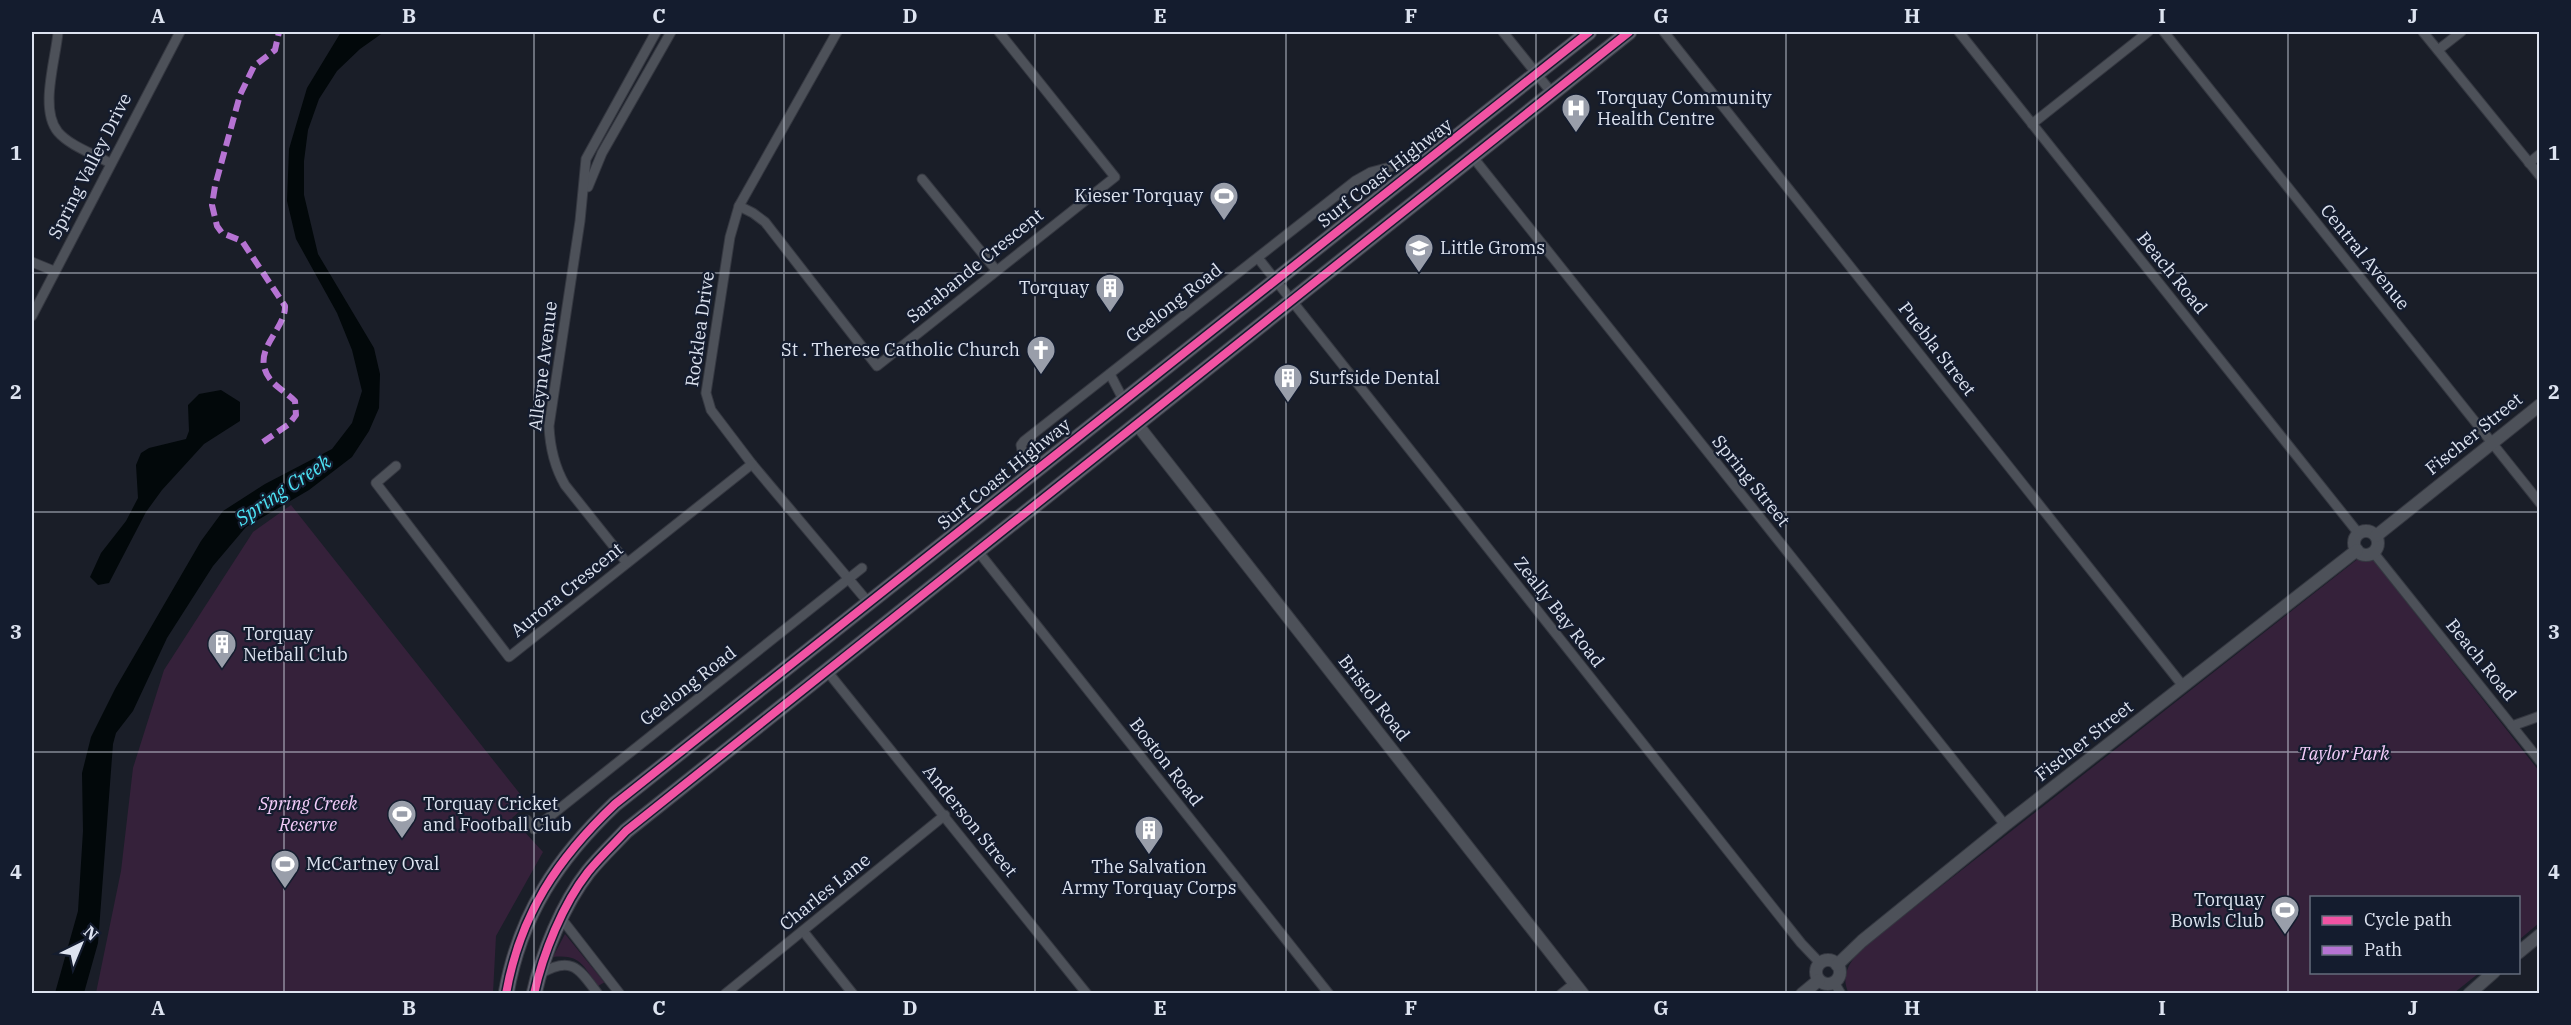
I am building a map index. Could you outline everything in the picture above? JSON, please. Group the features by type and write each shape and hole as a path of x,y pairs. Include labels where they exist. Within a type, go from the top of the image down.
{"main road":[{"name":"Surf Coast Highway","path":"506,993 523,928 535,904 564,858 588,829 615,804 1037,467 1589,32"},
{"path":"534,993 538,975 561,918 588,872 626,831 1629,32"},
{"path":"1123,399 1136,423"},
{"path":"868,602 888,621"},
{"path":"809,650 827,671"}],"street":[{"path":"58,32 49,100 50,118 66,138 110,163"},
{"name":"Spring Valley Drive","path":"32,316 180,32"},
{"name":"Alleyne Avenue","path":"627,563 565,485 558,472 550,444 549,426 580,221 586,159 656,32"},
{"name":"Alleyne Avenue","path":"580,221 590,179 596,166 671,32"},
{"name":"Rocklea Drive","path":"837,32 739,206 730,237 706,393 711,410 752,464 868,602"},
{"name":"Sarabande Crescent","path":"739,206 765,222 877,366 1115,177 999,32"},
{"path":"1503,32 1552,93"},
{"name":"Puebla Street","path":"1664,32 2183,686"},
{"name":"Beach Road","path":"1959,32 2359,534"},
{"path":"2032,124 2148,32"},
{"name":"Central Avenue","path":"2164,32 2540,503"},
{"path":"2423,32 2540,176"},
{"path":"2438,50 2461,32"},
{"path":"2529,163 2540,154"},
{"name":"Geelong Road","path":"1037,467 1022,450 1024,441 1355,181 1371,172 1432,156"},
{"name":"Spring Street","path":"1472,156 2005,825"},
{"path":"922,179 996,270"},
{"path":"1258,258 1275,279"},
{"path":"32,262 54,271"},
{"name":"Zeally Bay Road","path":"1275,279 1801,943 1820,963"},
{"path":"1110,374 1123,399"},
{"name":"Fischer Street","path":"2376,536 2540,405"},
{"name":"Bristol Road","path":"1136,423 1583,993"},
{"name":"Aurora Crescent","path":"396,466 376,483 510,657 752,464"},
{"path":"2367,532 2376,536 2378,545 2373,552 2365,555 2357,550 2354,542 2359,534 2367,532"},
{"name":"Boston Road","path":"977,550 1329,993"},
{"name":"Fischer Street","path":"1837,965 2005,825 2357,550"},
{"name":"Beach Road","path":"2373,552 2540,761"},
{"name":"Geelong Road","path":"534,829 862,568"},
{"name":"Anderson Street","path":"827,671 1087,993"},
{"path":"2512,726 2540,716"},
{"name":"Charles Lane","path":"725,993 945,815"},
{"path":"527,820 541,837"},
{"path":"561,918 620,993"},
{"path":"803,931 853,993"},
{"path":"2520,950 2540,935"},
{"path":"1827,960 1837,965 1839,976 1834,982 1826,984 1819,980 1816,970 1820,963 1827,960"},
{"path":"538,975 560,965 572,966 578,968 598,993"},
{"path":"2469,993 2492,974"},
{"path":"1802,993 1819,980"},
{"path":"1561,993 1575,982"},
{"path":"1834,982 1841,993"},
{"path":"606,993 614,985"}],"green space":[{"name":"Spring Creek Reserve","path":"291,505 528,804 512,818 543,852 496,936 493,993 96,993 121,871 133,768 164,670 253,532"},
{"name":"Taylor Park","path":"2359,558 2374,561 2539,771 2539,923 2520,939 2520,896 2310,896 2310,974 2478,974 2454,993 1849,994 1845,982 1847,970 1860,950"},
{"path":"565,934 605,982 598,986 585,967 570,957 553,957"}],"water":[{"name":"Spring Creek","path":"341,32 384,32 360,49 337,71 319,99 308,130 304,161 304,195 318,254 374,348 380,374 379,408 369,431 352,457 309,490 246,527 213,566 167,638 133,711 116,733 113,744 98,943 84,993 55,993 78,911 83,831 82,773 91,737 115,689 201,541 223,511 265,484 332,449 352,423 362,391 352,350 337,313 296,239 287,201 289,149 307,88"},
{"path":"221,390 240,402 240,421 204,444 162,490 146,512 109,583 98,585 90,577 101,553 126,521 138,498 136,465 141,453 149,448 186,439 189,431 188,405 199,394"}],"marked path":[{"path":"263,442 289,424 296,415 295,401 270,379 265,369 266,350 284,315 285,306 242,241 222,233 217,226 212,205 240,95 254,66 275,50 279,32"}],"cycle path":[{"path":"506,994 521,938 544,889 576,845 615,804 1589,32"},
{"path":"534,994 548,946 570,899 588,872 626,831 1629,32"}],"place":[{"name":"Torquay Community Health Centre","path":"1576,134"},
{"name":"Kieser Torquay","path":"1224,222"},
{"name":"Little Groms","path":"1419,274"},
{"name":"Torquay","path":"1110,314"},
{"name":"St . Therese Catholic Church","path":"1041,376"},
{"name":"Surfside Dental","path":"1288,404"},
{"name":"Torquay Netball Club","path":"222,670"},
{"name":"Torquay Cricket and Football Club","path":"402,840"},
{"name":"The Salvation Army Torquay Corps","path":"1149,856"},
{"name":"McCartney Oval","path":"285,890"},
{"name":"Torquay Bowls Club","path":"2285,936"}]}
